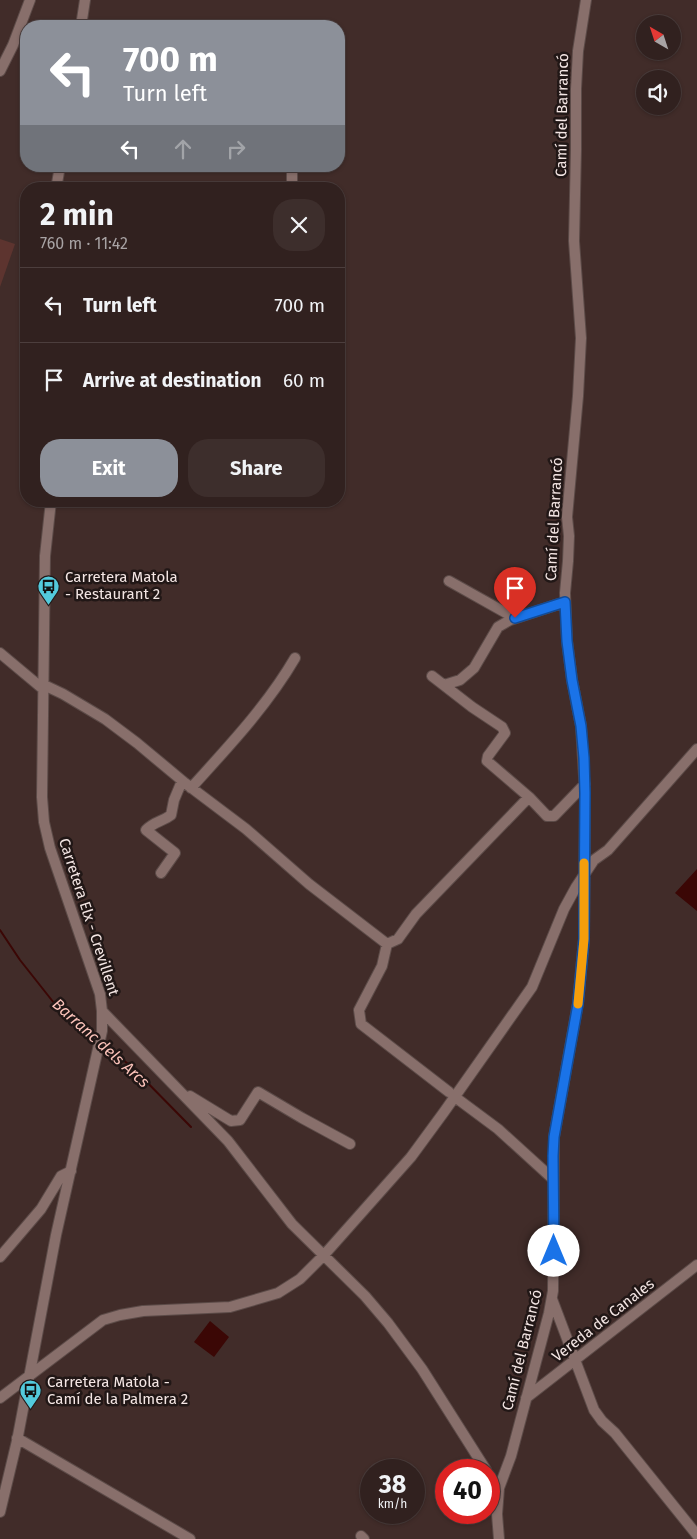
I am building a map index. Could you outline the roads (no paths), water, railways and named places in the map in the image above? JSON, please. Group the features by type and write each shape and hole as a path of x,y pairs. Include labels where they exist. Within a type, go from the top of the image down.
{"street":[{"path":"22,20 30,0"},
{"path":"82,20 86,0"},
{"name":"Camí del Barrancó","path":"500,1485 511,1456 550,1313 554,1268 554,1137 582,974 585,784 581,726 572,680 565,602 569,536 568,516 581,338 574,241 576,71 586,0"},
{"path":"0,71 20,26"},
{"name":"Carretera Elx - Crevillent","path":"0,1512 17,1438 56,1235 102,1031 100,994 50,848 44,822 42,797 45,556 51,507"},
{"path":"450,580 515,618"},
{"path":"444,686 460,680 474,668 498,627 515,618 565,602"},
{"path":"0,653 44,687 63,694 105,719 182,781 246,829 309,884 387,944"},
{"path":"192,788 244,728 281,681 294,658"},
{"path":"432,676 472,707 502,727 505,733 487,760 529,797 547,816 554,816 585,784"},
{"path":"0,1398 103,1320 143,1311 230,1307 278,1293 300,1279 324,1255 411,1157 532,988 564,909 594,860 608,850 697,749"},
{"path":"161,873 175,853 146,830 154,822 164,820 171,815 174,800 182,781"},
{"path":"387,944 398,939 416,914 529,797"},
{"path":"387,944 382,966 359,1010 361,1024 449,1092"},
{"path":"102,1011 228,1141 292,1224 365,1296 388,1323 422,1369 479,1459"},
{"path":"178,1090 231,1121 240,1120 258,1092 350,1144"},
{"path":"459,1100 498,1129 553,1179"},
{"path":"0,1258 40,1208 61,1176 71,1172"},
{"name":"Vereda de Canales","path":"526,1398 697,1265"},
{"path":"552,1298 574,1361 594,1410 602,1421 615,1433 697,1535"},
{"path":"17,1438 190,1539"},
{"name":"Camí del Barrancó","path":"498,1524 499,1539"}],"waterway":[{"name":"Barranc dels Arcs","path":"0,930 20,960 54,1003 97,1039"},
{"name":"Barranc dels Arcs","path":"103,1044 132,1067 191,1127"}],"place":[{"name":"Carretera Matola - Restaurant 2","path":"49,605"},
{"name":"Carretera Matola - Camí de la Palmera 2","path":"31,1410"}]}
